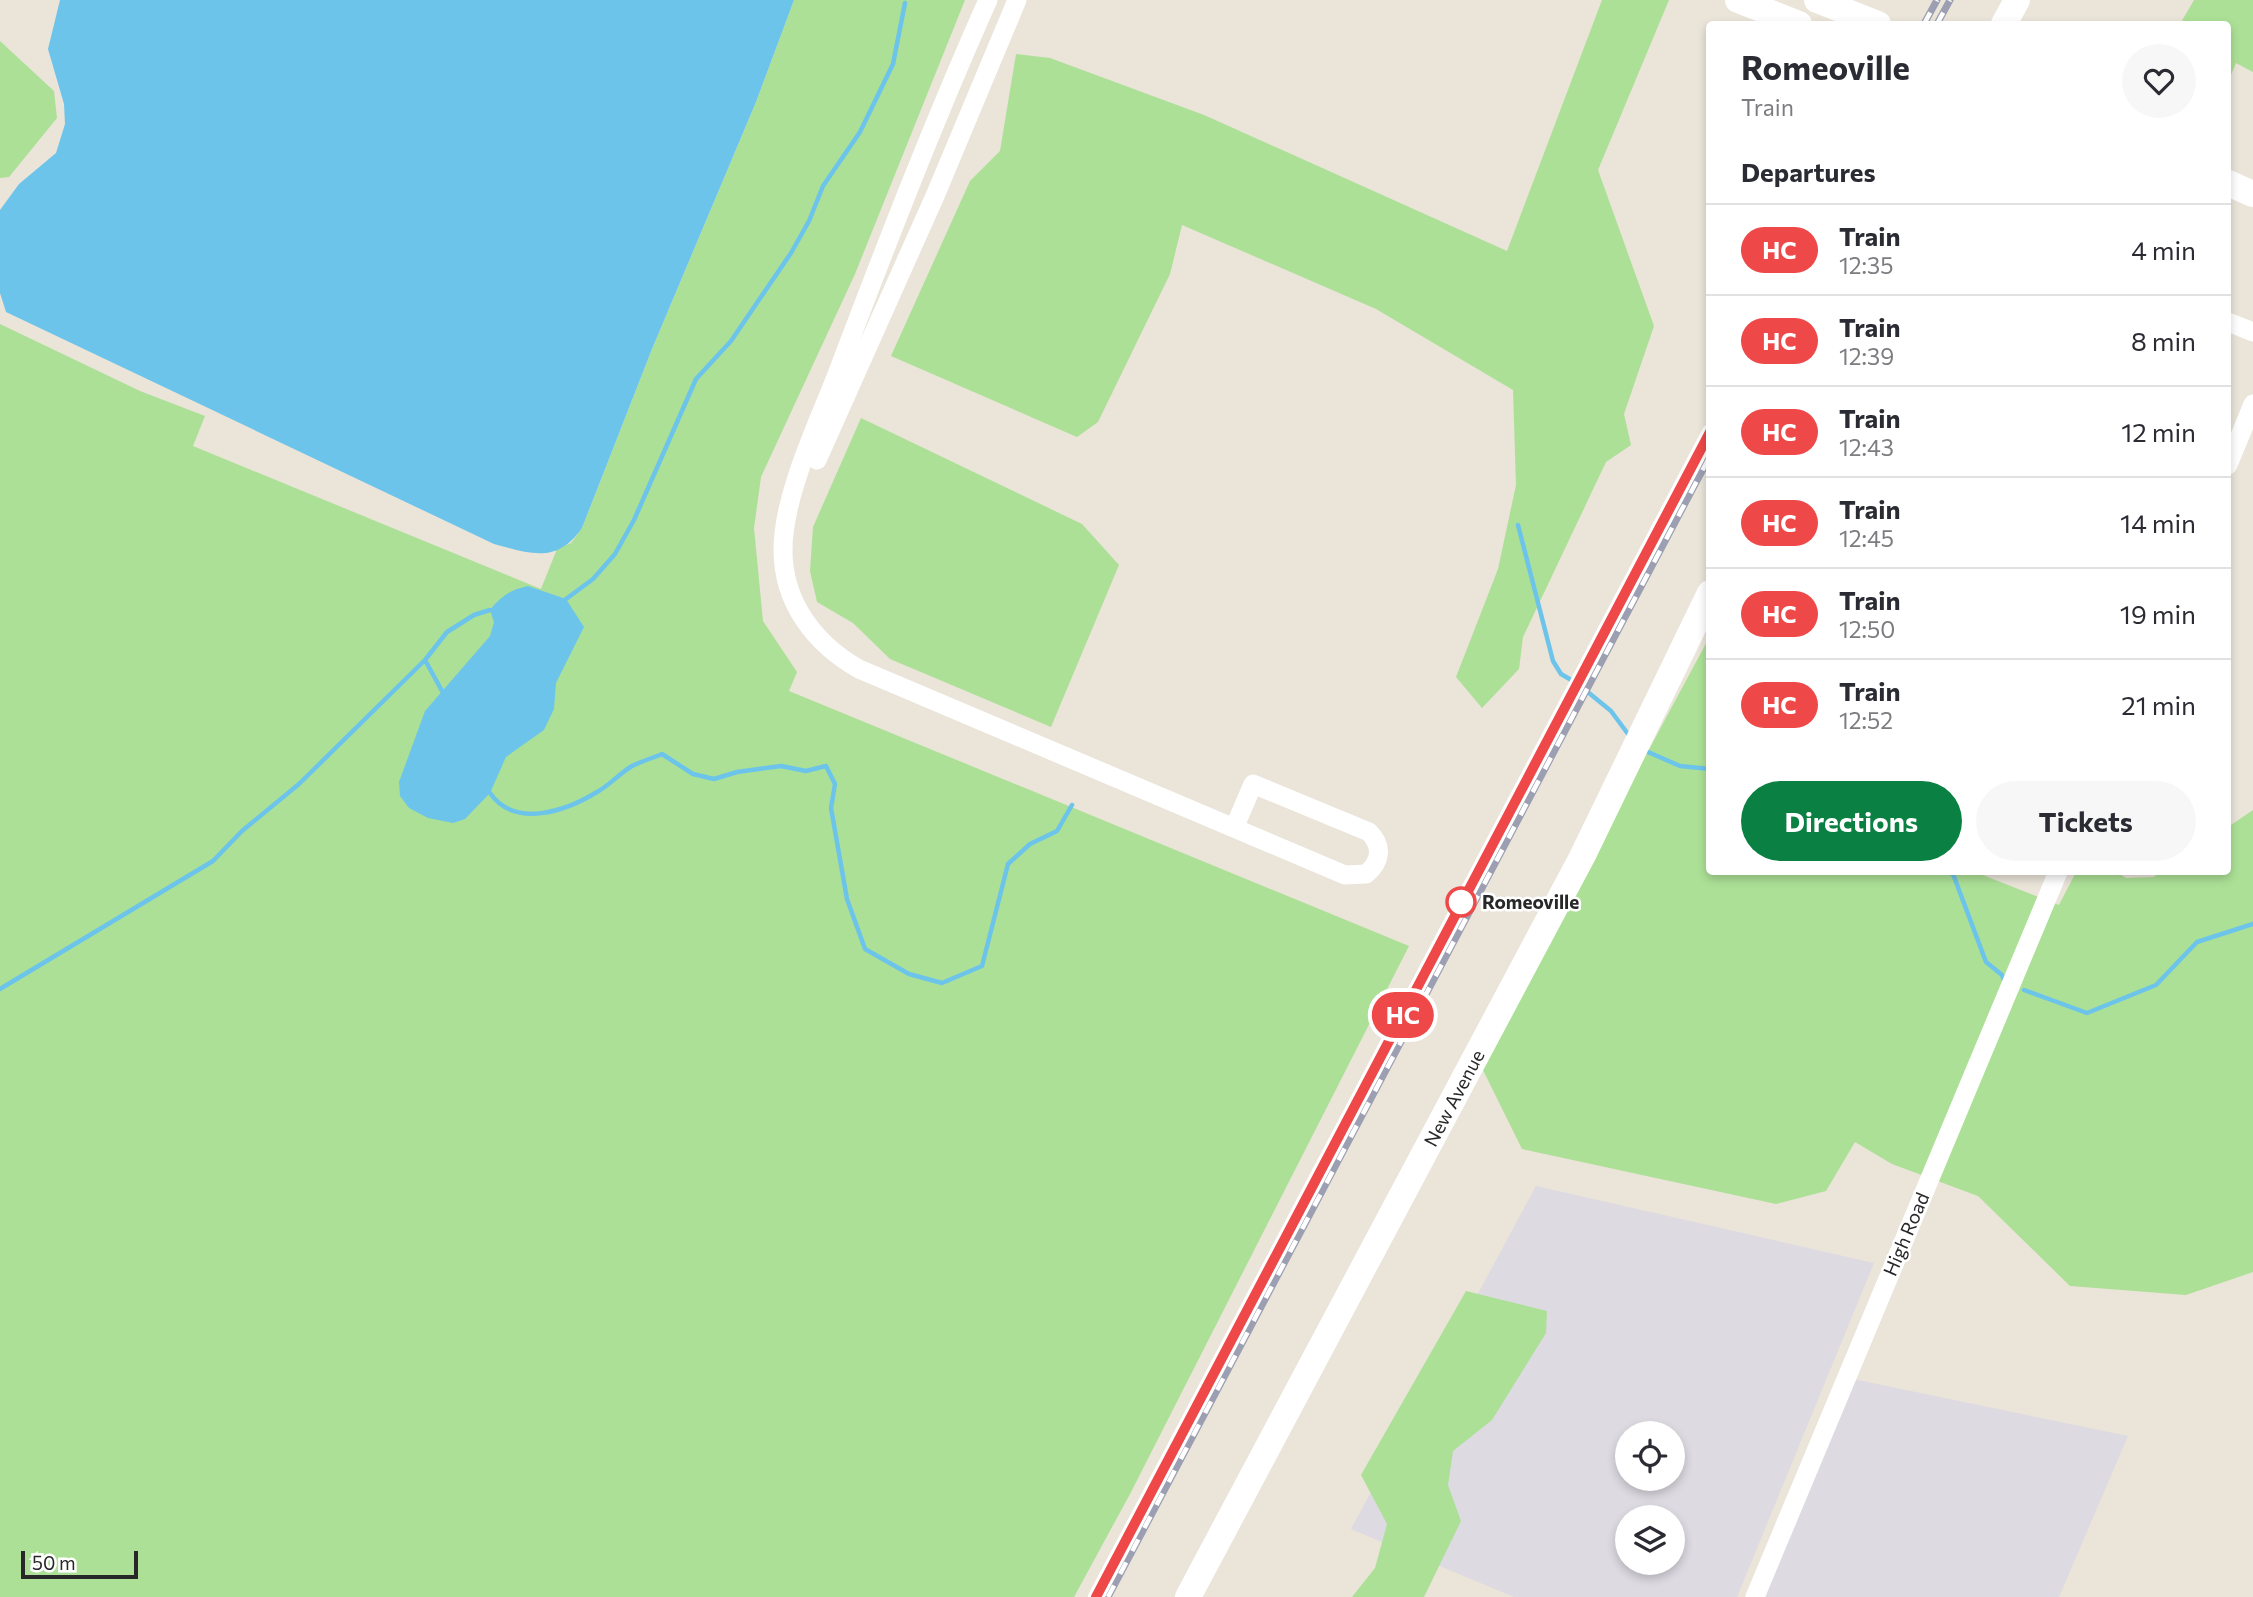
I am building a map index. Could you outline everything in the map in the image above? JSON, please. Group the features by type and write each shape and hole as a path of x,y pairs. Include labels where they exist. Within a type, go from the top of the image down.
{"main road":[{"path":"1738,0 1790,21"},
{"path":"1817,0 1870,21"},
{"path":"2006,21 2017,0"},
{"path":"2231,184 2253,194"},
{"name":"New Avenue","path":"1188,1597 1582,858 1706,601"}],"street":[{"path":"988,0 904,198 793,488 783,551 788,585 812,632 841,659 1345,875 1366,874 1373,869 1379,854 1379,846 1369,832 1253,784 1235,826"},
{"path":"790,510 803,491 930,208 1017,0"},
{"path":"2231,323 2253,332"},
{"path":"2231,457 2253,404"},
{"name":"High Road","path":"1755,1597 2057,875"}],"shaded area":[{"path":"1536,1186 1874,1263 1737,1597 1514,1597 1351,1529"},
{"path":"1843,1377 2128,1436 2059,1597 1752,1597"}],"green space":[{"path":"794,0 965,0 855,274 761,477 754,528 763,621 797,672 789,691 1409,946 1130,1494 1074,1597 0,1597 0,324 140,391 205,416 193,446 541,589 557,549 571,543 582,528 652,349 756,102"},
{"path":"1602,0 1669,0 1598,170 1654,326 1624,414 1631,445 1606,462 1523,637 1519,669 1482,708 1456,677 1498,569 1516,485 1513,390 1376,309 1182,225 1170,274 1098,422 1077,437 891,356 970,181 1000,151 1016,54 1050,58 1204,115 1507,251"},
{"path":"2194,0 2253,0 2253,72 2236,63 2231,75 2231,21 2182,21"},
{"path":"0,41 54,91 57,118 9,177 0,178"},
{"path":"861,418 1082,524 1119,565 1051,727 890,659 853,623 817,602 810,571 813,527"},
{"path":"1706,643 1706,875 1983,875 2059,905 2074,875 2122,875 2126,878 2157,875 2231,875 2231,825 2253,810 2253,1272 2186,1295 2070,1286 1978,1196 1892,1164 1855,1142 1826,1191 1776,1204 1522,1149 1480,1064"},
{"path":"1466,1291 1547,1311 1546,1333 1492,1420 1453,1451 1448,1485 1461,1521 1424,1597 1352,1597 1375,1568 1387,1524 1361,1475"}],"water":[{"path":"60,0 794,0 756,102 652,349 582,528 573,539 553,552 542,553 494,544 6,312 0,293 0,210 19,184 56,153 65,124 64,104 48,49"},
{"path":"528,586 566,599 584,627 556,683 554,709 544,730 506,757 490,793 465,819 453,823 428,818 409,808 400,796 399,782 425,711 490,636 494,622 490,610 506,594"}],"waterway":[{"path":"566,599 593,579 615,554 634,520 696,379 731,341 791,253 809,221 823,186 860,132 893,64 905,3"},
{"path":"1518,525 1553,661 1561,674 1573,681"},
{"path":"0,989 213,861 242,831 299,784 425,660 447,632 474,615 490,610"},
{"path":"425,660 442,691"},
{"path":"1589,693 1611,711 1631,738"},
{"path":"1648,752 1680,766 1706,769"},
{"path":"490,793 513,811 527,814 556,810 585,799 632,766 662,754 693,774 714,779 737,772 781,766 806,771 826,766 835,784 831,808 847,899 865,949 909,974 942,983 982,966 1008,864 1030,844 1057,831 1072,805"},
{"path":"1953,875 1986,962 2002,975 2005,983"},
{"path":"2024,990 2087,1013 2156,985 2197,942 2253,924"}],"railway":[{"path":"1926,21 1937,0"},
{"path":"1939,21 1950,0"},
{"path":"1096,1597 1706,440"},
{"path":"1108,1597 1706,464"}],"train":[{"name":"HC","path":"1096,1597 1706,440"}],"place":[{"name":"Romeoville","path":"1461,902"}]}
